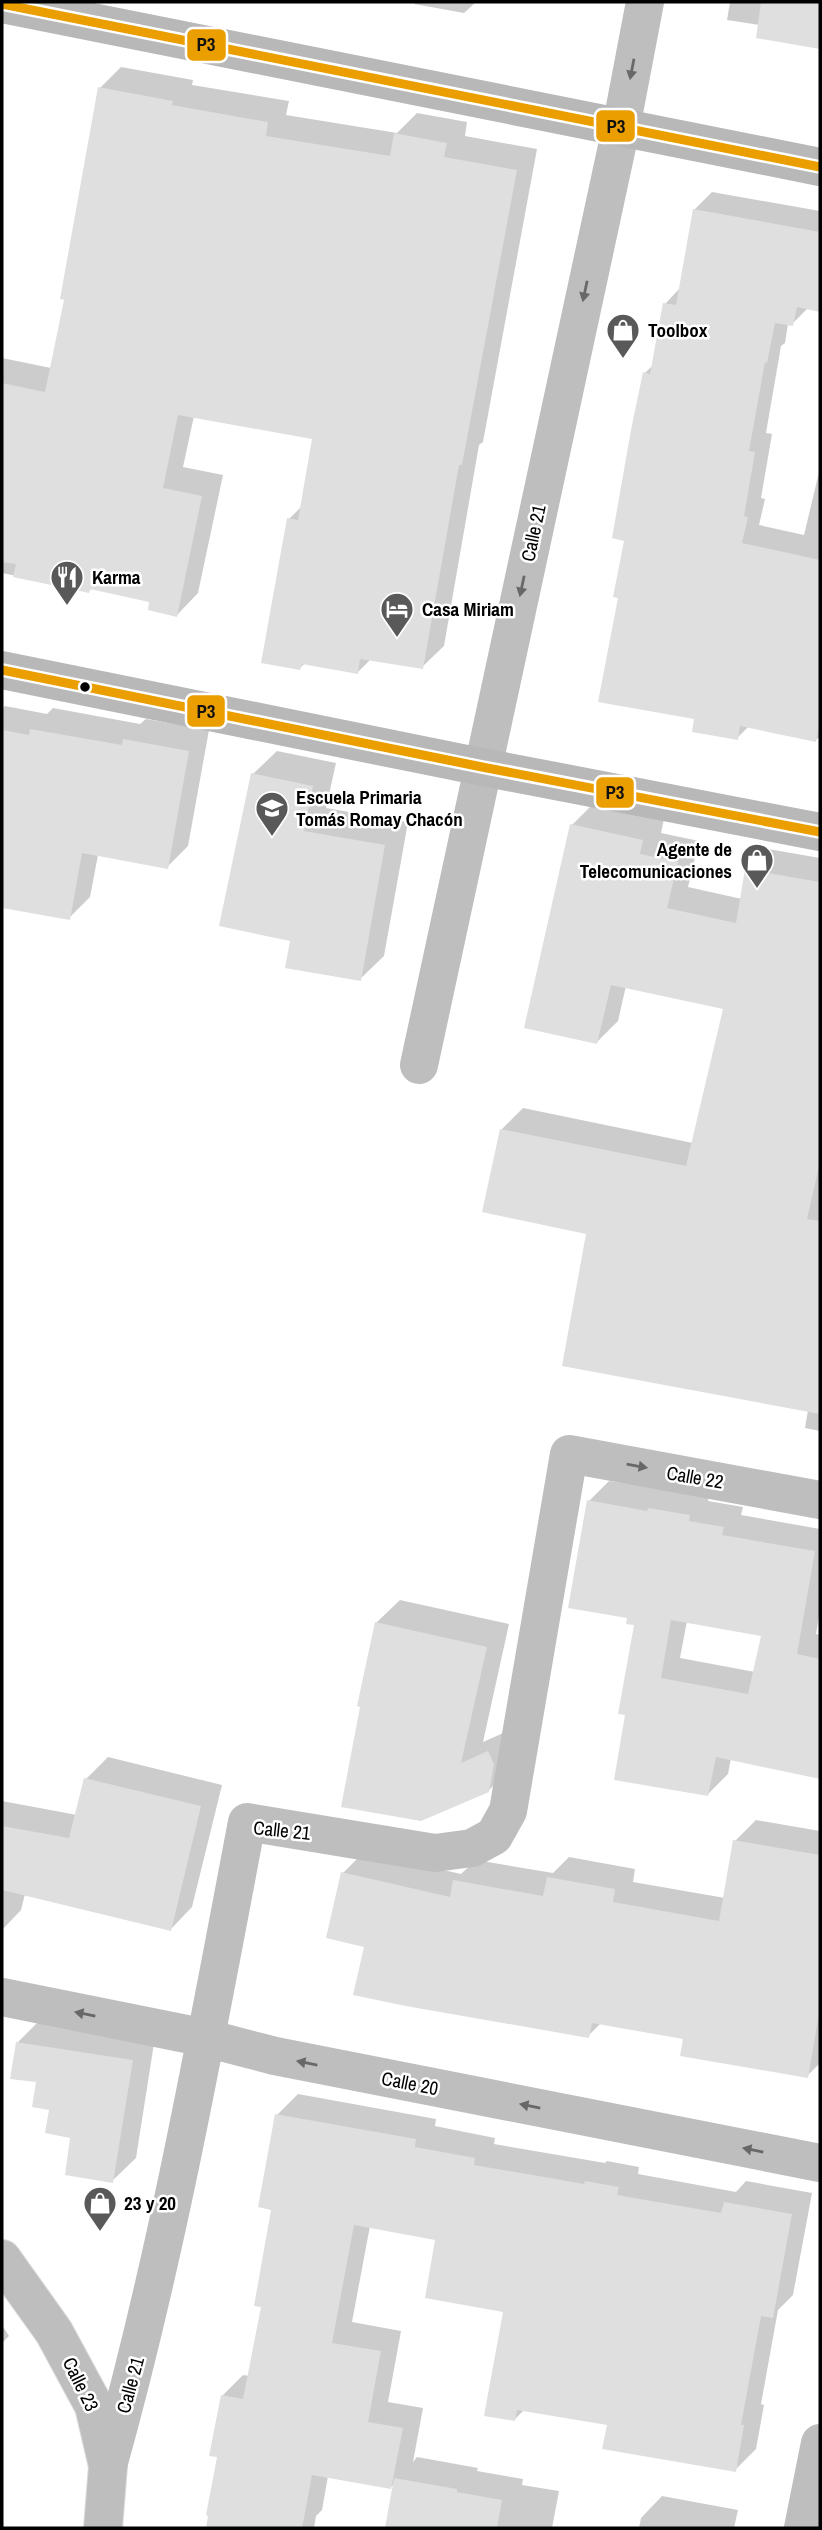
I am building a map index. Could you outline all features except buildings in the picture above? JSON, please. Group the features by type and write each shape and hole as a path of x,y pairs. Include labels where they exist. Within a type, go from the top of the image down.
{"street":[{"name":"Calle 21","path":"419,1065 621,128 645,2"},
{"path":"2,4 820,167"},
{"path":"2,670 820,832"},
{"name":"Calle 21","path":"108,2466 139,2357 206,2038 247,1822 435,1853 472,1847 494,1836 508,1811 569,1454"},
{"name":"Calle 22","path":"569,1454 820,1500"},
{"name":"Calle 20","path":"2,1997 206,2038 275,2056 820,2163"},
{"name":"Calle 23","path":"2,2259 54,2332 94,2406 108,2466 103,2528"},
{"path":"803,2528 820,2443"}],"transit line":[{"name":"P3","path":"2,4 820,167"},
{"name":"P3","path":"2,670 820,832"}],"place":[{"name":"Toolbox","path":"623,360"},
{"name":"Karma","path":"67,607"},
{"name":"Casa Miriam","path":"397,639"},
{"name":"Escuela Primaria Tomás Romay Chacón","path":"272,838"},
{"name":"Agente de Telecomunicaciones","path":"757,890"},
{"name":"23 y 20","path":"100,2233"}]}
